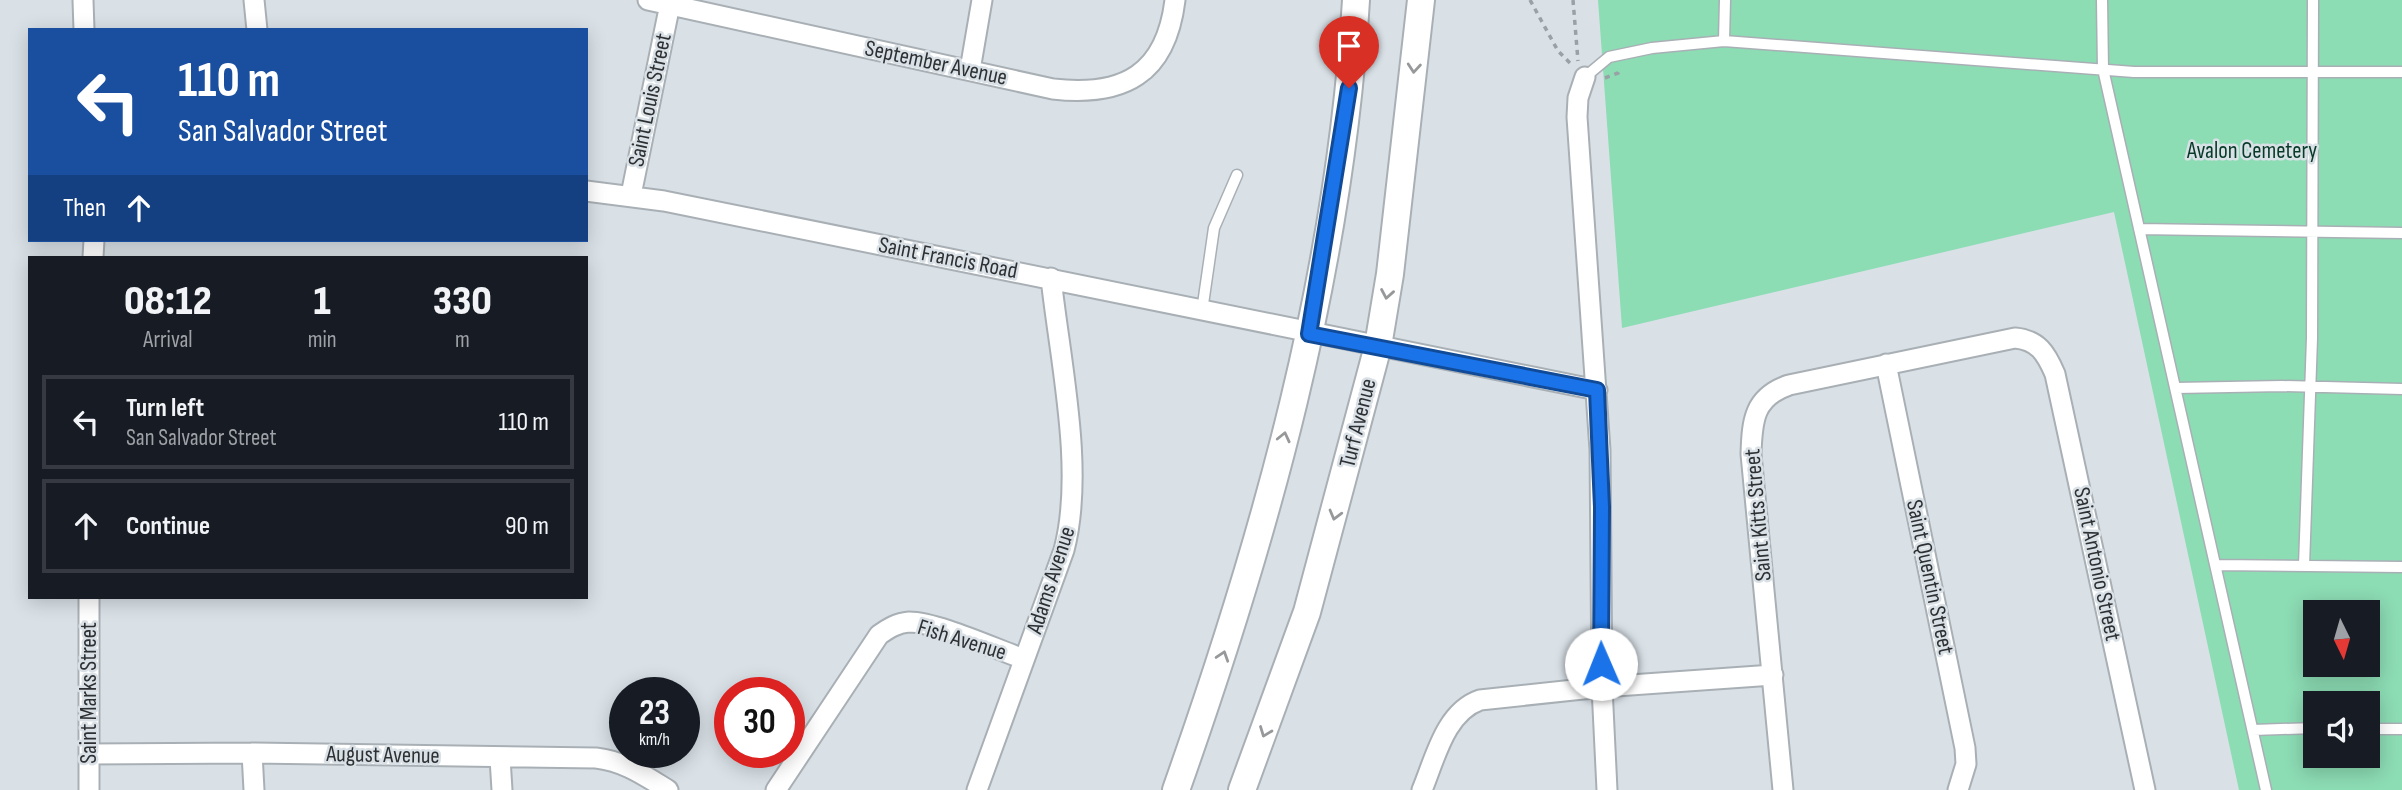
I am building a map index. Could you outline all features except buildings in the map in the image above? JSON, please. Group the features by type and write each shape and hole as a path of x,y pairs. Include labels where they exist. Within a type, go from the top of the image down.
{"main road":[{"path":"1176,790 1241,601 1277,469 1309,334 1337,177 1352,65 1356,0"},
{"name":"Turf Avenue","path":"1242,790 1307,612 1378,346 1390,274 1420,0"}],"street":[{"path":"83,0 85,28"},
{"path":"254,0 257,28"},
{"name":"September Avenue","path":"648,0 1053,89 1088,93 1119,86 1145,69 1167,39 1175,0"},
{"path":"970,71 982,0"},
{"name":"Saint Louis Street","path":"631,195 670,4"},
{"path":"1585,77 1578,98 1577,117 1602,496 1602,687 1606,790"},
{"name":"Saint Francis Road","path":"588,191 631,195 1597,390"},
{"name":"Adams Avenue","path":"977,790 1065,550 1073,500 1073,471 1051,278"},
{"name":"Saint Kitts Street","path":"1783,790 1751,453 1756,413 1769,394 1777,389 2005,339 2027,339 2036,344"},
{"name":"Saint Antonio Street","path":"2036,344 2046,355 2057,383 2145,790"},
{"name":"Saint Quentin Street","path":"1886,364 1965,748 1966,764 1958,790"},
{"name":"Saint Marks Street","path":"89,599 89,790"},
{"name":"Fish Avenue","path":"776,790 880,635 889,628 900,623 923,624 1024,659"},
{"path":"1422,790 1443,739 1467,705 1602,687 1773,675"},
{"path":"252,753 254,790"},
{"name":"August Avenue","path":"89,754 252,753 614,760 668,790"},
{"path":"500,758 502,790"}],"lane":[{"path":"1724,41 1725,0"},
{"path":"2102,0 2102,69 2266,790"},
{"path":"2304,566 2305,457 2311,386 2313,0"},
{"path":"1585,77 1609,57 1652,48 1724,41 2102,69 2402,72"},
{"path":"1202,311 1214,228 1237,175"},
{"path":"2139,229 2402,233"},
{"path":"2176,388 2311,386 2402,389"},
{"path":"2216,565 2402,567"},
{"path":"2253,730 2303,728"},
{"path":"2380,729 2402,729"}],"path":[{"path":"1530,0 1558,51 1578,71 1573,0"}],"green space":[{"name":"Avalon Cemetery","path":"1598,0 2402,0 2402,790 2239,790 2114,212 1622,328"}],"route":[{"path":"1349,88 1337,177 1309,334 1597,390 1602,507 1601,664"}]}
